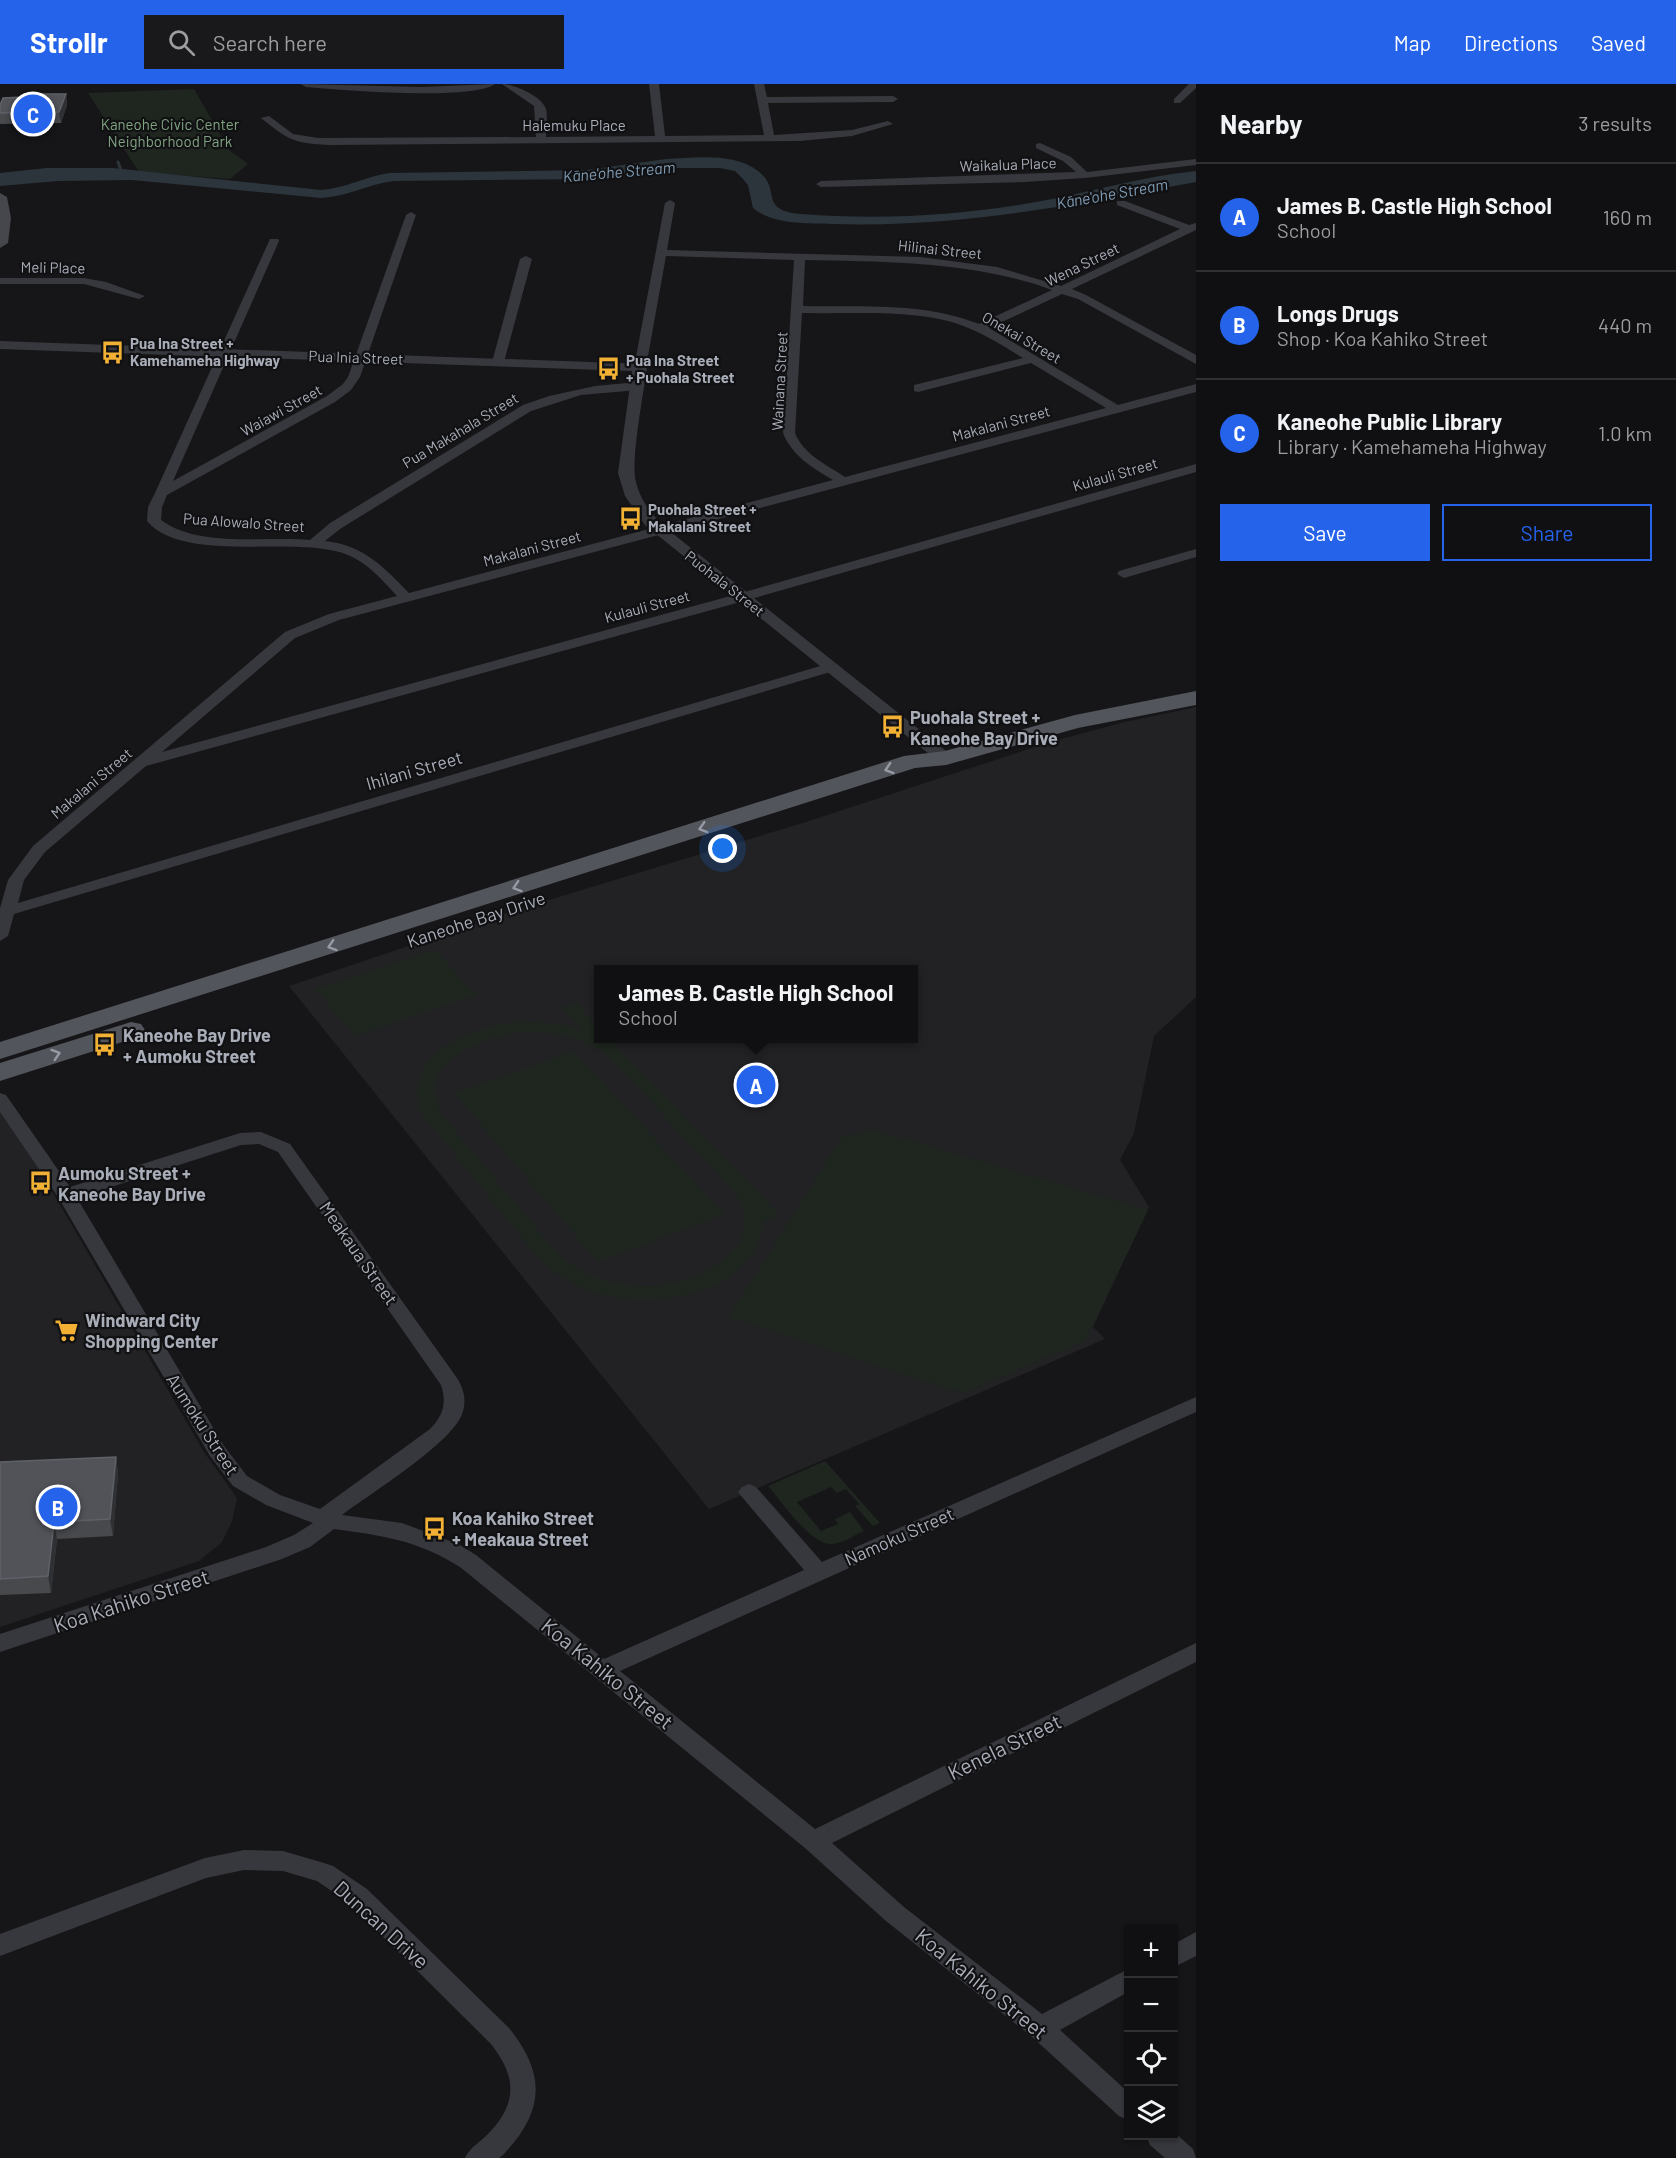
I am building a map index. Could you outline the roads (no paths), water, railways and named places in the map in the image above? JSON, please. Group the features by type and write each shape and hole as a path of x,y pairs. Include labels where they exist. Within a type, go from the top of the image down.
{"main road":[{"path":"0,197 3,218 0,243"},
{"name":"Kaneohe Bay Drive","path":"0,1072 767,817 912,761 946,758 1075,722 1196,698"},
{"name":"Kaneohe Bay Drive","path":"0,1051 767,817"}],"street":[{"path":"306,84 407,91 490,84"},
{"path":"507,84 538,104 541,110 541,140"},
{"path":"654,84 660,139"},
{"path":"759,84 770,138"},
{"path":"1177,101 1195,84"},
{"path":"763,100 893,99"},
{"name":"Halemuku Place","path":"266,118 275,122 289,135 321,141 770,138 839,135 888,124"},
{"path":"1040,146 1067,159 1085,175"},
{"name":"Waikalua Place","path":"821,184 1085,175 1196,162"},
{"name":"Puohala Street","path":"670,203 640,367 626,465 627,481 639,508 660,531 946,758"},
{"path":"1121,203 1193,227"},
{"name":"Waiawi Street","path":"161,493 337,396 352,382 411,215"},
{"name":"Wena Street","path":"981,328 1193,227"},
{"name":"Pua Alowalo Street","path":"274,241 226,353 161,493 153,512 154,521 163,529 176,535 204,540 315,543 344,548 361,555 407,598"},
{"name":"Hilinai Street","path":"661,253 920,260 1015,274 1064,289 1096,303 1196,360"},
{"name":"Wainana Street","path":"800,257 789,427 791,438 801,452 844,482"},
{"path":"498,362 526,259"},
{"name":"Meli Place","path":"0,281 84,281 102,284 139,296"},
{"name":"Onekai Street","path":"798,309 924,313 959,320 981,328 1116,409"},
{"name":"Pua Inia Street","path":"0,345 640,367"},
{"path":"918,388 1033,359"},
{"name":"Pua Makahala Street","path":"315,543 335,525 527,408 554,398 596,388 638,386"},
{"name":"Makalani Street","path":"0,936 16,880 29,859 290,635 300,629 328,619 1196,388"},
{"name":"Kulauli Street","path":"141,762 1195,470"},
{"path":"1124,574 1196,553"},
{"name":"Ihilani Street","path":"8,910 832,668"},
{"path":"188,722 197,732 220,740"},
{"name":"Aumoku Street","path":"0,1099 66,1195 232,1473 260,1494 327,1519"},
{"name":"Meakaua Street","path":"66,1195 240,1139 261,1138 284,1148 450,1383 456,1402 451,1419 437,1434 327,1519"},
{"name":"Namoku Street","path":"603,1669 1196,1404"},
{"path":"749,1492 818,1572"},
{"name":"Koa Kahiko Street","path":"0,1643 274,1553 302,1541 327,1519 402,1531 450,1550 468,1561 603,1669 813,1841 895,1914 1040,2028 1124,2104"},
{"name":"Kenela Street","path":"813,1841 1196,1652"},
{"name":"Duncan Drive","path":"0,1945 224,1863 264,1859 304,1866 324,1873 358,1896 500,2036 518,2059 524,2086 519,2114 504,2139 478,2158"},
{"path":"1178,1953 1196,1943"},
{"path":"1040,2028 1124,1982"},
{"path":"1164,2140 1184,2158"}],"water":[{"name":"Kāne'ohe Stream","path":"701,157 737,161 758,171 765,178 772,198 779,208 788,212 830,216 919,216 978,211 1196,171 1196,182 1105,199 971,219 879,224 801,223 770,218 753,208 748,185 735,171 720,168 670,168 591,179 394,181 321,198 132,180 58,181 0,186 0,173 47,168 113,168 321,190 390,173 587,170 666,159"}],"waterway":[{"path":"118,162 122,173"}],"place":[{"name":"Kaneohe Public Library","path":"33,114"},
{"name":"Pua Ina Street + Kamehameha Highway","path":"112,352"},
{"name":"Pua Ina Street + Puohala Street","path":"608,369"},
{"name":"Puohala Street + Makalani Street","path":"630,518"},
{"name":"Puohala Street + Kaneohe Bay Drive","path":"892,727"},
{"name":"Kaneohe Bay Drive + Aumoku Street","path":"105,1045"},
{"name":"James B. Castle High School","path":"756,1085"},
{"name":"Aumoku Street + Kaneohe Bay Drive","path":"40,1183"},
{"name":"Windward City Shopping Center","path":"67,1330"},
{"name":"Longs Drugs","path":"58,1507"},
{"name":"Koa Kahiko Street + Meakaua Street","path":"434,1528"}],"park label":[{"name":"Kaneohe Civic Center Neighborhood Park","path":"170,132"}]}
